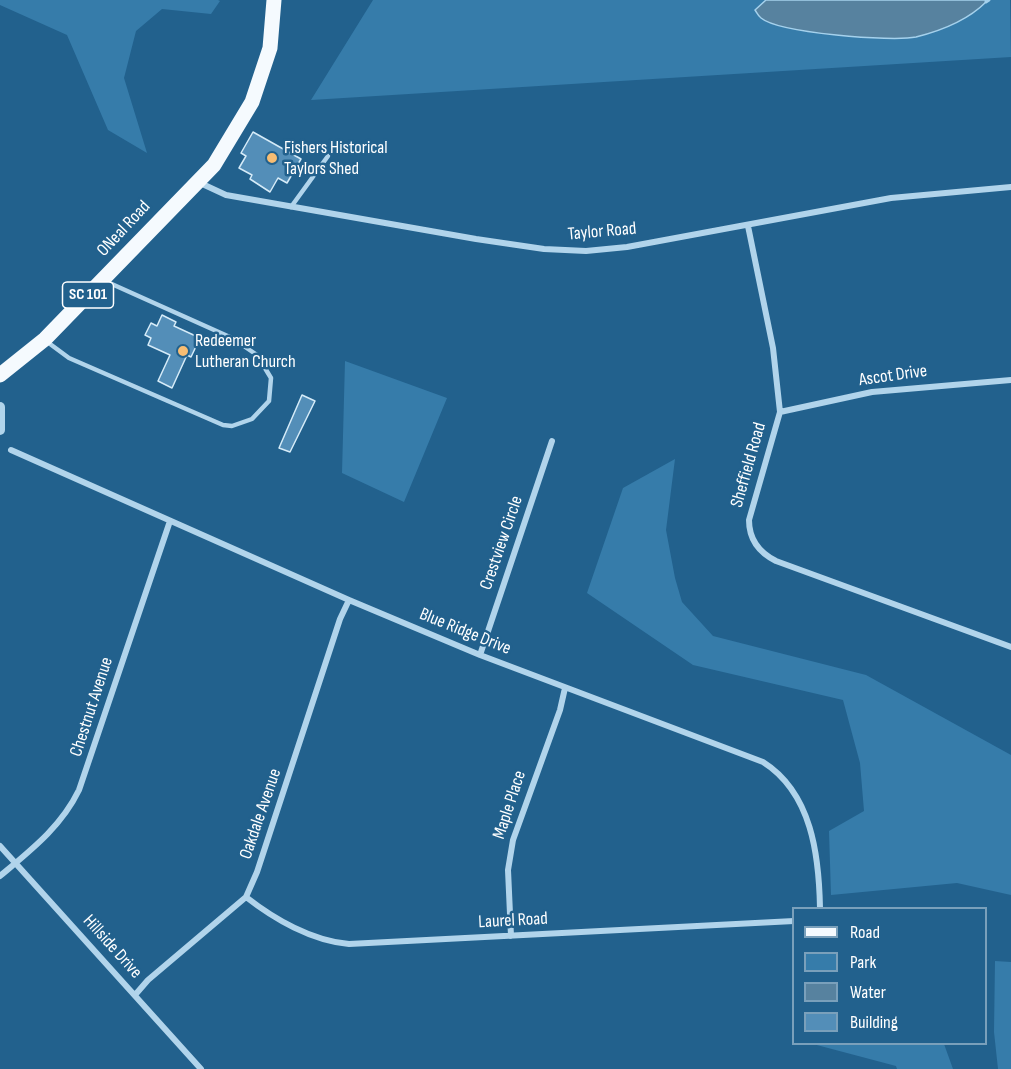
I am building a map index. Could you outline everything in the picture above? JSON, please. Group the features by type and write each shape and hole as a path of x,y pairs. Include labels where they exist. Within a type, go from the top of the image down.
{"main road":[{"name":"SC 101","path":"197,182 220,157 252,102 270,48 274,0"},
{"name":"ONeal Road","path":"0,375 45,339 197,182"}],"street":[{"name":"Taylor Road","path":"197,182 226,195 476,239 564,251 627,247 891,198 1011,187"},
{"name":"Sheffield Road","path":"748,226 773,348 780,412 748,520 752,538 762,553 783,564 1011,647"},
{"name":"Ascot Drive","path":"780,412 872,392 1011,380"},
{"path":"0,407 0,430"},
{"name":"Crestview Circle","path":"480,655 552,441"},
{"name":"Blue Ridge Drive","path":"11,450 349,600 480,655 752,756 775,771 799,802 812,830 820,907"},
{"name":"Chestnut Avenue","path":"0,876 50,833 64,816 79,790 170,521"},
{"name":"Oakdale Avenue","path":"135,995 148,980 246,897 257,872 340,620 349,600"},
{"name":"Maple Place","path":"511,936 508,870 513,840 560,710 565,688"},
{"name":"Hillside Drive","path":"0,846 201,1069"},
{"name":"Laurel Road","path":"246,897 298,929 340,943 792,921"}],"lane":[{"path":"291,207 328,156"},
{"path":"45,339 69,358 223,425 242,424 262,410 269,401 271,378 256,355 245,345 103,280"}],"green space":[{"path":"0,0 220,1 211,14 162,9 136,31 124,78 147,153 108,130 67,35 0,5"},
{"path":"373,0 1010,0 1011,57 311,100"},
{"path":"345,361 447,398 404,502 342,473"},
{"path":"675,459 666,530 675,578 682,602 713,636 866,675 1011,755 1011,895 957,883 831,895 829,831 864,811 860,763 843,700 693,665 587,593 623,488"},
{"path":"995,961 1011,962 1011,1069 998,1069 994,1032"},
{"path":"817,1045 944,1045 953,1069 897,1069 896,1066"}],"water":[{"path":"766,0 985,0 986,2 962,19 935,32 916,37 884,38 812,32 772,23 760,17 755,10"}],"building":[{"name":"Fishers Historical Taylors Shed","path":"253,132 301,159 287,183 278,178 270,192 250,179 252,175 239,168 246,156 241,153"},
{"name":"Redeemer Lutheran Church","path":"162,315 176,322 174,326 200,338 191,357 187,355 172,388 158,381 170,355 148,345 151,338 145,335 151,323 157,326"},
{"path":"302,395 315,401 290,452 279,448"}],"place":[{"name":"Fishers Historical Taylors Shed","path":"272,158"},
{"name":"Redeemer Lutheran Church","path":"183,351"}]}
